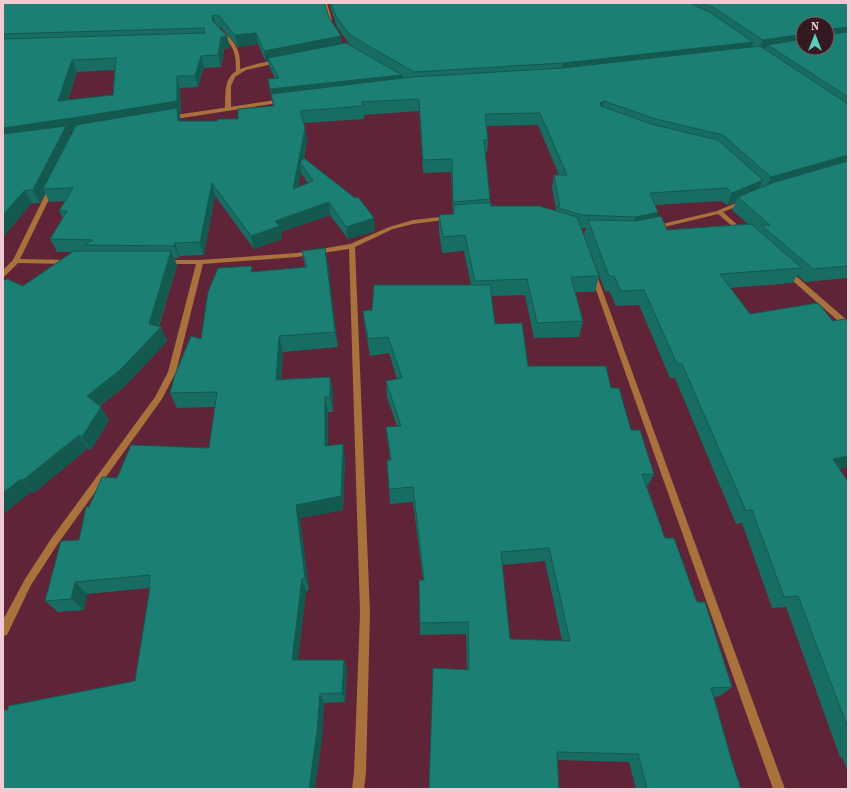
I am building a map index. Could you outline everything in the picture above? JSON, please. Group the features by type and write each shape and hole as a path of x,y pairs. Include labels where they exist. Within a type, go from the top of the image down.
{"street":[{"path":"325,3 331,21"},
{"path":"218,29 235,46 238,53 238,70"},
{"path":"228,108 229,80 238,70 288,60"},
{"path":"163,119 228,108 286,101"},
{"path":"3,274 16,261 54,184"},
{"path":"646,230 719,212 752,198"},
{"path":"719,212 748,238"},
{"path":"154,262 200,262 297,255 352,246 391,228 413,222 457,217"},
{"path":"352,246 365,613 360,773 358,789"},
{"path":"16,261 77,262"},
{"path":"589,261 780,789"},
{"path":"3,631 28,582 54,542 158,399 172,372 200,262"},
{"path":"784,269 848,325"}],"building":[{"path":"3,3 324,3 329,17 341,36 264,51 256,33 235,35 219,16 213,15 212,20 227,36 221,37 218,55 201,56 195,76 177,76 177,101 3,128 3,39 205,33 204,28 3,34","holes":["116,58 113,95 58,101 72,60"]},
{"path":"331,3 690,3 711,13 753,42 563,63 414,72 350,35 336,16"},
{"path":"703,3 848,3 848,27 835,29 835,16 795,16 795,35 763,40 716,9"},
{"path":"848,32 848,97 768,45 795,40 795,56 835,56 835,34"},
{"path":"346,43 402,75 270,89 268,79 279,78 268,58"},
{"path":"760,46 848,104 848,155 771,177 723,135 656,119 604,101 600,103 601,106 651,124 718,140 763,180 732,193 727,188 650,193 658,212 636,217 582,215 556,207 560,207 554,175 567,175 540,113 485,114 488,140 484,140 490,199 453,202 452,159 423,160 419,99 362,102 363,106 300,111 305,128 293,189 313,181 300,162 304,158 355,198 358,197 374,218 346,227 329,202 275,221 280,226 251,236 212,183 200,242 175,243 174,246 84,245 93,240 50,239 67,211 59,211 73,188 43,189 76,125 177,108 178,121 217,121 218,119 238,119 238,109 274,106 271,94 412,77 563,68"},
{"path":"66,126 33,190 25,190 3,215 3,134"},
{"path":"848,161 848,266 813,269 761,225 770,225 738,197 772,183"},
{"path":"491,203 491,206 539,206 577,217 599,276 571,277 583,321 537,323 527,279 475,281 465,235 443,237 439,215 454,214 454,205"},
{"path":"661,216 667,230 751,224 802,268 720,274 750,314 818,303 833,321 845,319 848,324 848,456 833,459 848,482 848,728 798,596 784,597 752,510 746,511 682,364 677,364 644,290 621,291 614,276 609,276 588,220 636,221"},
{"path":"325,248 335,332 279,336 276,380 330,377 330,397 325,397 325,446 343,444 341,496 296,505 305,578 302,579 292,660 344,660 342,693 320,694 317,732 309,789 3,789 3,710 8,710 8,706 135,681 150,587 150,575 75,582 71,599 45,601 61,541 79,540 86,507 89,507 102,477 117,478 131,445 209,448 217,392 170,393 175,375 191,336 201,339 208,292 218,268 252,266 251,272 307,267 302,251"},
{"path":"74,251 171,251 149,324 161,327 120,370 87,396 101,407 82,437 79,435 23,480 21,479 3,493 3,281 7,279 23,286"},
{"path":"374,285 490,285 495,324 522,323 528,366 606,366 611,388 619,388 631,430 640,430 654,474 642,474 665,538 674,538 697,602 705,602 732,687 711,688 741,789 647,789 638,754 557,752 559,789 429,789 433,668 469,670 468,622 420,623 419,580 424,580 413,487 389,489 387,460 391,460 386,427 401,426 386,381 402,378 388,337 368,339 363,311 372,310","holes":["549,548 570,641 510,639 501,552"]}]}
